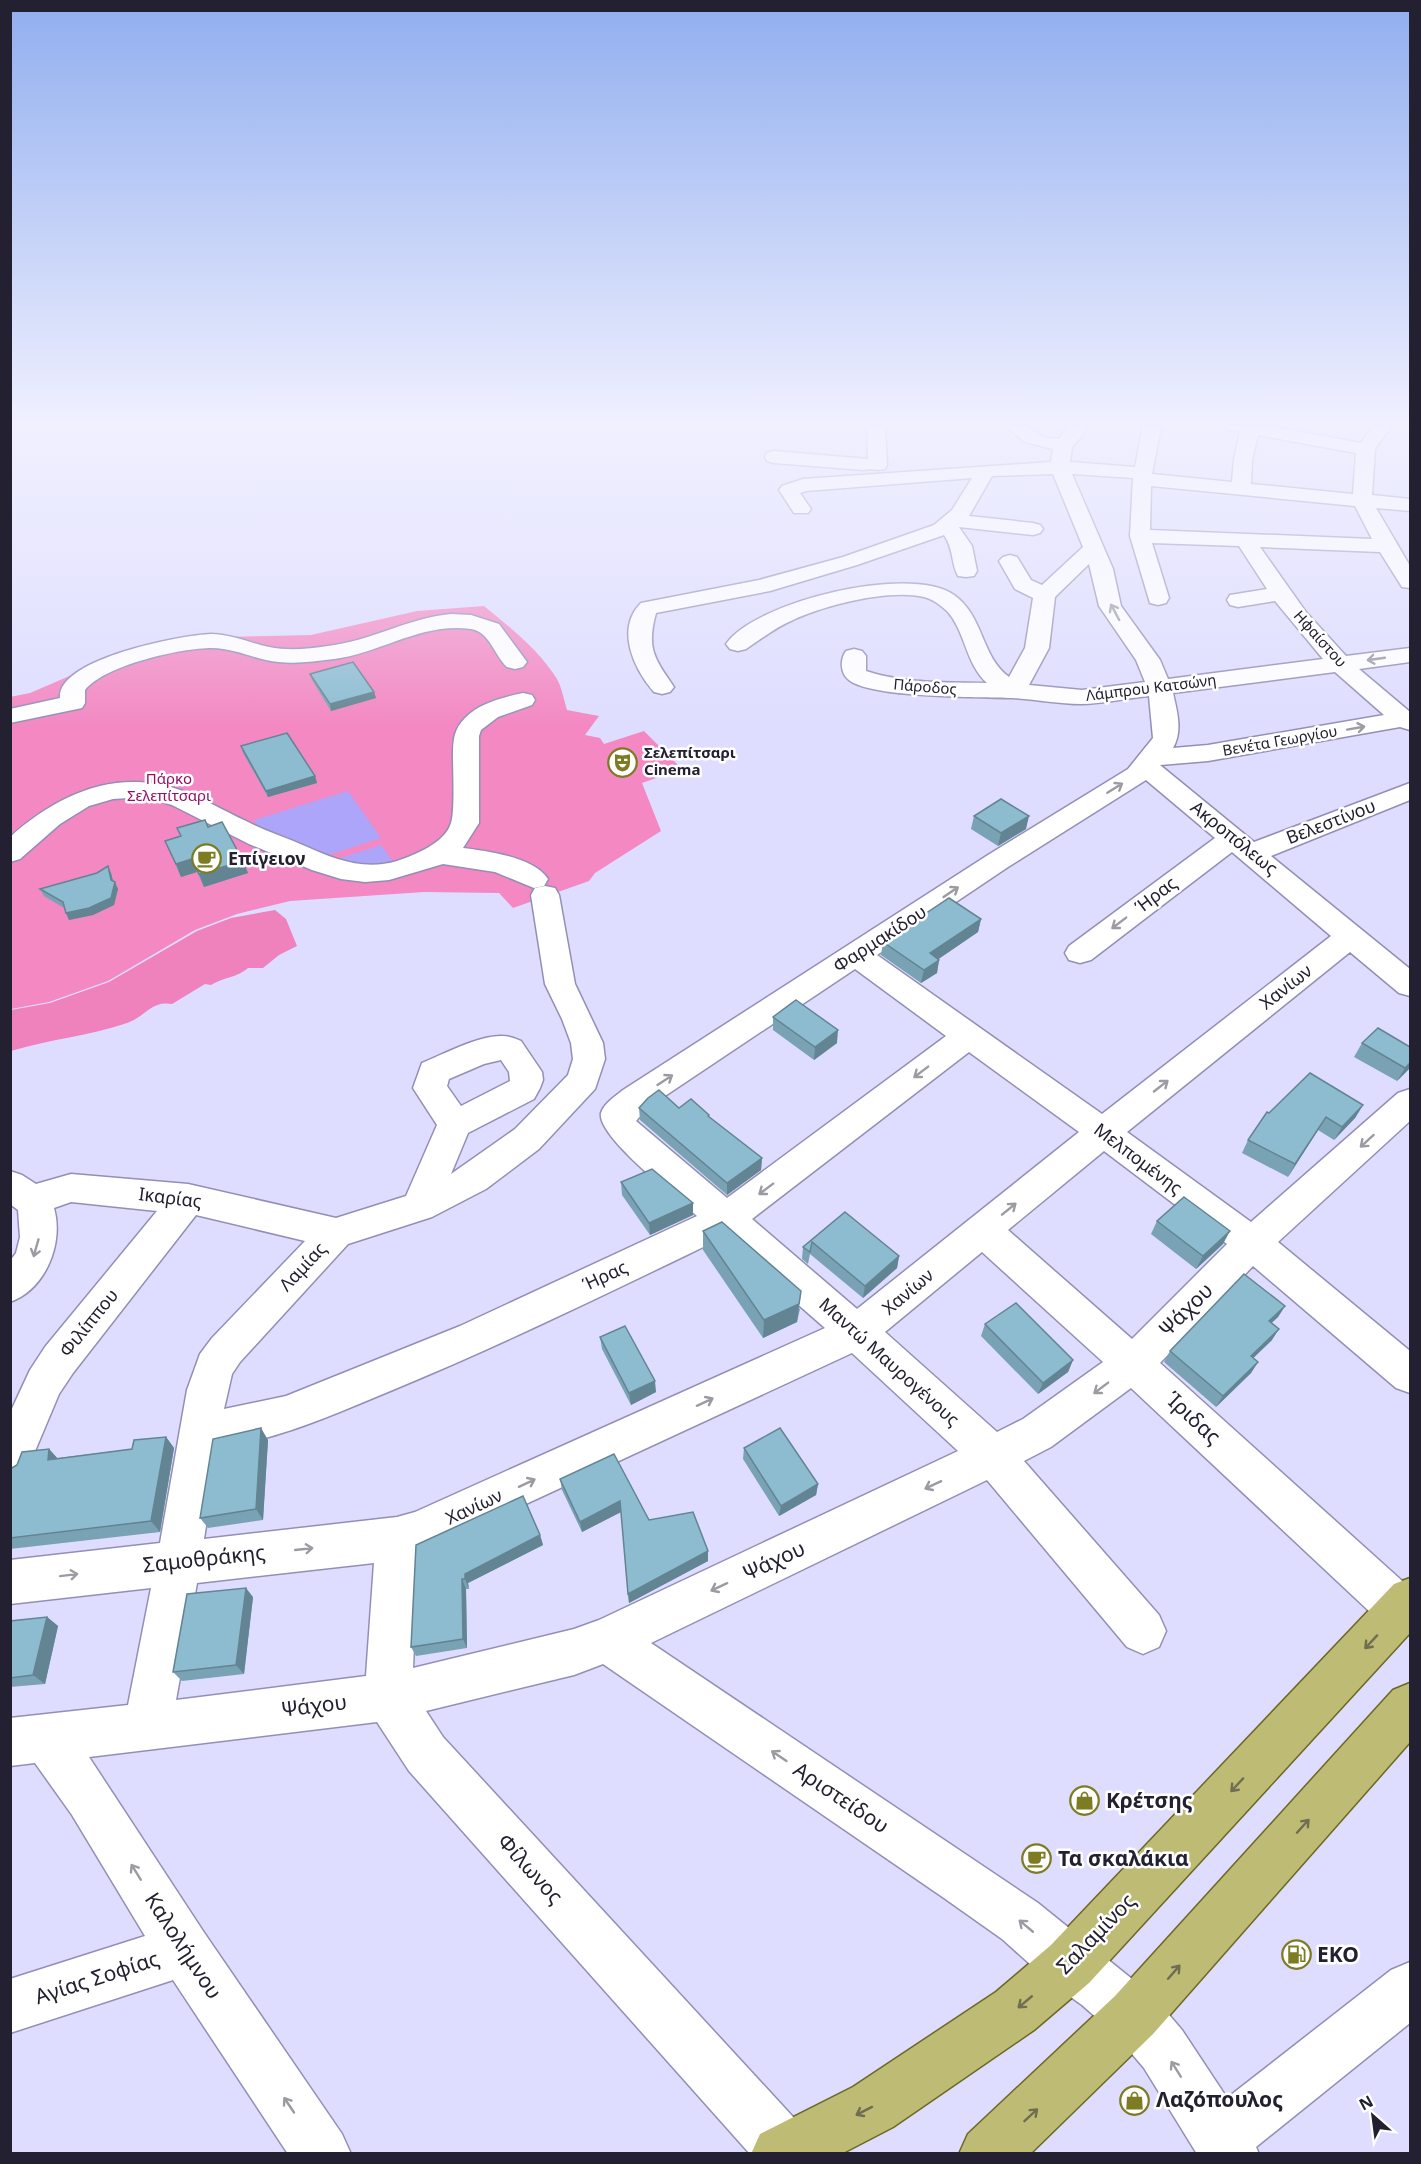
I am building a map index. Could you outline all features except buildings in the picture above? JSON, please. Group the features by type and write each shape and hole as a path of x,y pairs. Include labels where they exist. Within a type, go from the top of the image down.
{"main road":[{"name":"Σαλαμίνος","path":"783,2152 873,2107 1015,2011 1070,1964 1406,1605"},
{"path":"988,2154 1134,2015 1410,1707"}],"street":[{"path":"662,687 645,666 639,645 645,612 649,608 762,586 861,557 940,527"},
{"path":"953,527 962,546 966,571"},
{"path":"1005,527 1033,529"},
{"path":"1085,527 1102,569 1110,606 1148,660 1160,687 1165,712 1166,738 1149,762"},
{"path":"1140,527 1140,536 1158,598"},
{"path":"1377,527 1410,582"},
{"path":"1140,536 1388,546"},
{"name":"Ηφαίστου","path":"1245,540 1270,581 1341,664 1408,721"},
{"path":"738,644 785,615 813,604 881,591 928,590 940,596 958,611 972,631 985,667 1014,692 1037,648 1044,595 1094,549"},
{"path":"1010,561 1023,584 1044,595"},
{"path":"1238,600 1281,594"},
{"path":"10,716 73,703 72,690 79,680 99,668 130,657 209,641 226,642 273,654 311,655 342,651 423,624 470,622 490,627 498,633 508,656 515,662"},
{"name":"Λάμπρου Κατσώνη","path":"1014,692 1082,697 1410,654"},
{"name":"Πάροδος","path":"854,656 854,671 858,676 873,681 928,689 1014,692"},
{"path":"10,853 50,817 71,803 91,796 130,789 154,790 174,796 259,839 340,870 363,873 405,868 434,856 453,843 465,823 466,736 469,727 483,715 523,700"},
{"name":"Βενέτα Γεωργίου","path":"1149,762 1408,721"},
{"name":"Ακροπόλεως","path":"1149,762 1243,845 1410,985"},
{"name":"Φαρμακίδου","path":"618,1114 635,1099 1149,762"},
{"name":"Βελεστίνου","path":"1243,845 1410,791"},
{"name":"Ήρας","path":"1080,953 1243,845"},
{"name":"Λαμίας","path":"147,1727 179,1561 200,1432 214,1367 226,1350 336,1233 418,1207 474,1179 527,1140 583,1080 589,1059 586,1043 578,1019 560,984 539,887 513,866 434,856"},
{"name":"Χανίων","path":"397,1539 419,1532 857,1332 1103,1132 1352,935"},
{"name":"Μελπομένης","path":"856,955 1103,1132 1252,1243 1410,1375"},
{"name":"Ήρας","path":"200,1432 247,1425 288,1414 474,1338 726,1219 968,1036"},
{"name":"Ψάχου","path":"28,1740 388,1697 574,1652 607,1640 1037,1433 1133,1364 1252,1243 1410,1102"},
{"name":"Μαντώ Μαυρογένους","path":"618,1114 619,1124 625,1132 857,1332 993,1456 1143,1631"},
{"path":"418,1207 455,1124"},
{"name":"Ικαρίας","path":"22,1194 71,1188 188,1199 336,1233"},
{"path":"10,1286 26,1271 38,1245 39,1222 22,1194"},
{"name":"Φιλίππου","path":"10,1461 44,1383 59,1360 188,1199"},
{"name":"Ίριδας","path":"982,1230 1406,1605"},
{"path":"388,1697 397,1539"},
{"name":"Σαμοθράκης","path":"10,1582 179,1561 397,1539"},
{"name":"Αριστείδου","path":"607,1640 971,1886 1020,1921 1070,1964 1101,1986 1134,2015 1163,2049 1225,2146"},
{"name":"Φίλωνος","path":"388,1697 426,1754 783,2152"},
{"name":"Καλολήμνου","path":"28,1740 89,1797 184,1950 322,2154"},
{"name":"Αγίας Σοφίας","path":"10,2006 184,1950"},
{"path":"1225,2146 1410,1989"}],"green space":[{"name":"Πάρκο Σελεπίτσαρι","path":"484,606 524,640 550,668 562,690 567,710 599,716 585,735 600,738 604,744 644,731 682,769 642,783 661,831 595,873 589,881 513,908 499,893 424,892 290,901 237,914 195,930 108,981 49,1002 11,1009 10,697 30,693 130,650 180,638 311,635 417,611"}],"shaded area":[{"path":"348,791 381,838 323,857 260,830 254,820"},
{"path":"381,845 395,864 380,867 331,861"},
{"path":"275,910 286,919 297,946 279,955 263,968 248,968 211,985 205,984 172,1004 159,1004 127,1023 11,1051 11,1010 50,1003 109,982 197,931 231,918"}],"place":[{"name":"Σελεπίτσαρι Cinema","path":"623,762"},
{"name":"Επίγειον","path":"207,859"},
{"name":"Κρέτσης","path":"1085,1801"},
{"name":"Τα σκαλάκια","path":"1037,1859"},
{"name":"EKO","path":"1296,1955"},
{"name":"Λαζόπουλος","path":"1135,2100"}]}
